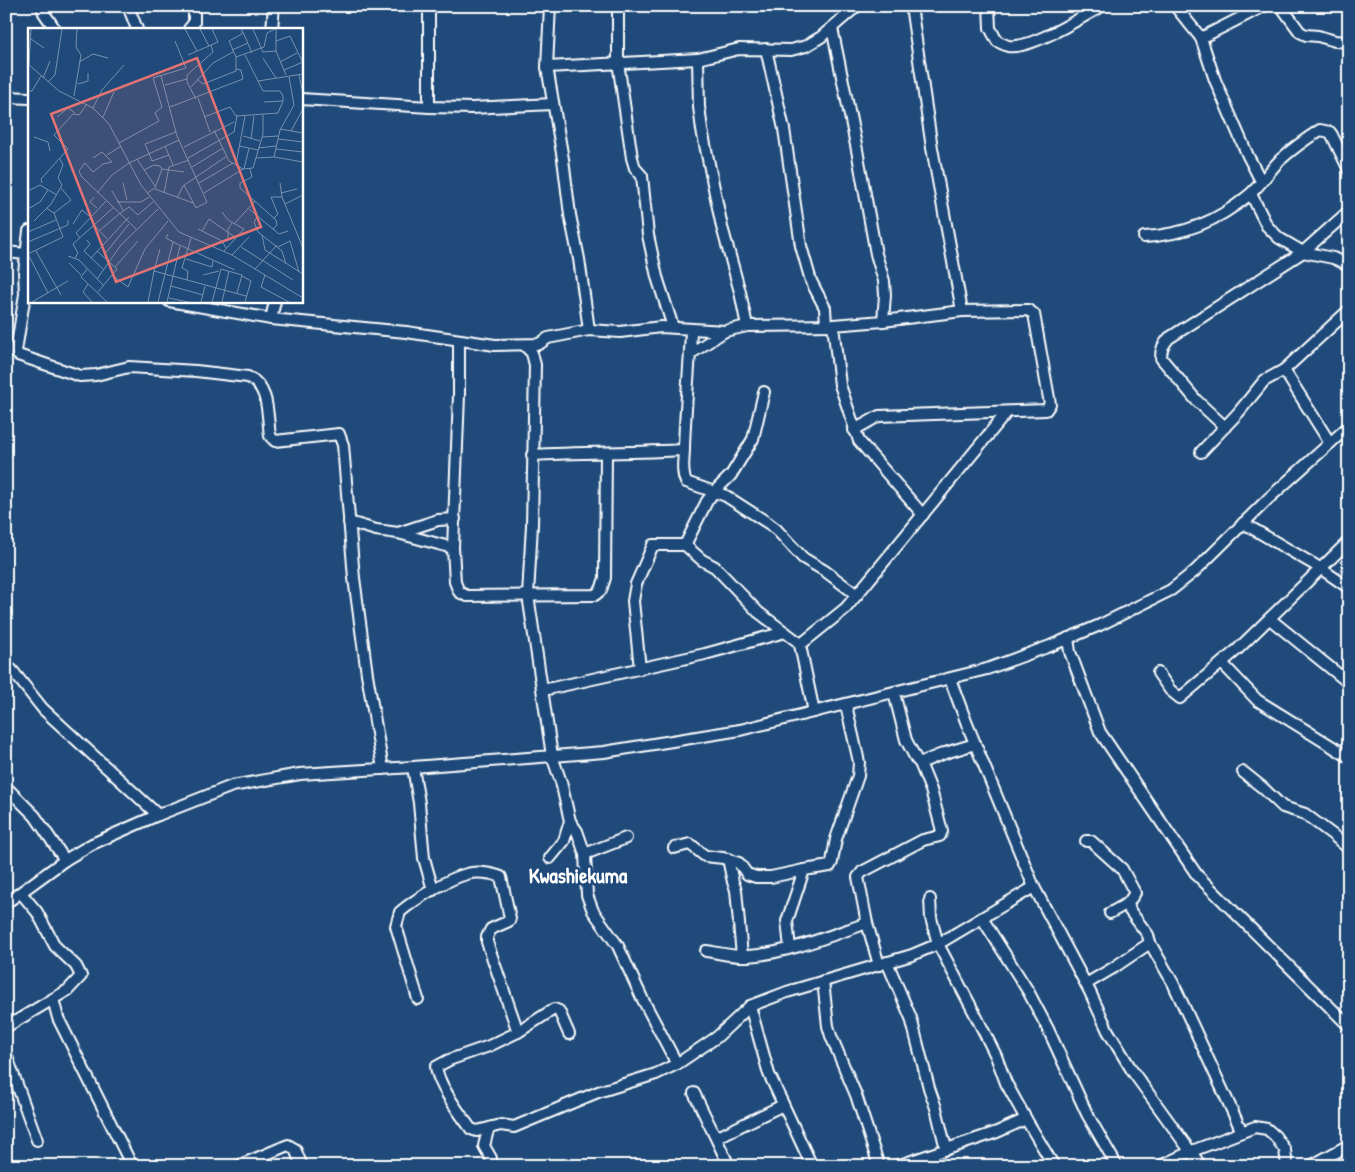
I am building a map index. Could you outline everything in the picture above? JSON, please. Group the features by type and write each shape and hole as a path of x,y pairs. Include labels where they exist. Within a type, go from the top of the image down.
{"street":[{"path":"42,6 44,13 54,28"},
{"path":"128,6 137,28"},
{"path":"190,28 194,23 194,6"},
{"path":"272,28 274,6"},
{"path":"429,6 429,107"},
{"path":"550,6 547,67 589,330"},
{"path":"618,6 618,62 632,158 635,168 642,176 648,235 657,277 673,327"},
{"path":"911,6 935,165 962,311"},
{"path":"989,6 990,28 997,41 1009,46 1024,45 1046,36 1102,6"},
{"path":"1175,6 1201,38 1215,80 1261,182"},
{"path":"1201,38 1264,6"},
{"path":"1281,6 1300,32 1335,41 1349,42"},
{"path":"547,67 698,59 739,49 791,50 806,46 832,28 849,8"},
{"path":"832,28 856,141 876,254 884,281 883,321"},
{"path":"766,49 784,128 801,246 811,281 826,308 840,385 854,430 863,447 923,515"},
{"path":"698,59 699,107 702,130 722,227 740,292 747,326"},
{"path":"6,97 28,98"},
{"path":"302,99 472,108 553,104"},
{"path":"1144,237 1179,233 1202,225 1223,214 1251,194 1281,160 1320,130 1330,132 1349,170"},
{"path":"1251,194 1267,226 1279,238 1303,252 1333,258 1349,265"},
{"path":"1224,427 1196,400 1161,358 1161,350 1169,338 1303,252 1349,212"},
{"path":"28,239 24,272 27,294 16,351 18,356 80,376 96,376 128,367 196,371 248,377 256,381 264,392 270,436 275,441 339,434 343,445 349,522 367,674 383,769"},
{"path":"6,252 26,254"},
{"path":"175,302 271,319 406,332 495,345 524,346 539,344 548,338 589,330 620,332 673,327 725,331 747,326 829,325 883,321 962,311 1028,310 1036,318 1050,404 1046,410 879,416 854,430"},
{"path":"271,319 275,302"},
{"path":"1201,452 1238,413 1264,381 1284,370 1349,310"},
{"path":"691,328 684,450 686,482 730,498 772,526 803,558 857,595"},
{"path":"690,354 725,331"},
{"path":"459,340 460,395 453,548 455,582 459,592 463,594 595,595 603,586 605,578 606,453"},
{"path":"539,344 535,365 532,525 528,595 552,756 561,782 570,821 577,831 585,854 587,895 593,911 618,946 642,998 677,1064"},
{"path":"524,346 532,353 535,365"},
{"path":"1284,370 1330,443"},
{"path":"685,545 707,501 731,475 753,439 764,392"},
{"path":"800,645 841,613 857,595 1007,412"},
{"path":"6,903 65,860 92,844 158,815 242,784 300,774 413,768 604,752 722,733 846,705 987,669 1100,625 1171,590 1195,571 1243,523 1349,426"},
{"path":"532,455 684,450"},
{"path":"398,533 438,520 455,520"},
{"path":"349,522 453,548"},
{"path":"1243,523 1320,568 1349,588"},
{"path":"1158,673 1170,690 1180,698 1238,649 1349,541"},
{"path":"640,669 633,602 636,584 653,545 685,545 702,560 714,567 758,612 797,640 800,645 814,712"},
{"path":"1270,619 1349,683"},
{"path":"543,690 705,654 785,632"},
{"path":"1068,638 1070,652 1100,732 1197,875 1349,1026"},
{"path":"1222,663 1258,700 1349,757"},
{"path":"12,670 43,710 158,815"},
{"path":"950,679 1034,887 1086,984 1108,1031 1118,1050 1201,1166"},
{"path":"894,693 906,740 920,763 931,790 942,831 940,836 922,840 862,872 858,877 867,923 883,964 911,1018 947,1149"},
{"path":"674,848 690,844 705,856 728,859 738,863 747,874 756,877 771,877 830,866 836,839 858,776 859,762 846,705"},
{"path":"920,763 944,753 975,744"},
{"path":"413,768 419,803 424,858 433,890"},
{"path":"1242,772 1283,807 1305,814 1349,849"},
{"path":"6,787 34,816 65,860"},
{"path":"550,858 564,841 570,821"},
{"path":"585,854 626,838"},
{"path":"1086,841 1091,840 1122,869 1135,892 1128,903 1110,913"},
{"path":"728,859 732,882 736,890 742,956"},
{"path":"790,948 787,921 804,870"},
{"path":"418,999 396,926 400,912 433,890 468,873 496,875 501,877 510,918 506,923 491,929 487,942 518,1032"},
{"path":"569,1034 559,1010 554,1009 518,1032 436,1067 436,1073 451,1100 471,1129 477,1131 501,1125 514,1127 598,1092 656,1074 677,1064 717,1037 750,1006 787,992 883,964 938,944 1034,887"},
{"path":"6,1026 68,990 80,976 76,966 55,946 37,912 21,893"},
{"path":"930,899 930,918 938,944 976,1014 996,1056 1006,1083 1054,1166"},
{"path":"1128,903 1130,910 1148,935 1150,943 1173,983 1242,1132"},
{"path":"982,918 1028,991 1048,1029 1087,1114 1116,1166"},
{"path":"706,952 742,956 756,955 815,941 867,923"},
{"path":"1086,984 1114,968 1150,943"},
{"path":"823,981 828,1026 831,1036 856,1095 879,1166"},
{"path":"53,999 58,1018 132,1166"},
{"path":"750,1006 768,1069 812,1166"},
{"path":"6,1054 37,1140"},
{"path":"694,1093 729,1166"},
{"path":"714,1134 720,1136 783,1104"},
{"path":"898,1166 997,1132 1026,1119"},
{"path":"491,1158 484,1146 488,1130 492,1127"},
{"path":"1160,1166 1192,1151 1254,1128 1267,1129 1275,1136 1284,1150 1287,1166"},
{"path":"238,1166 288,1145 295,1149 302,1166"},
{"path":"1311,1166 1349,1145"}],"district":[{"name":"Kwashiekuma","path":"578,876"}]}
